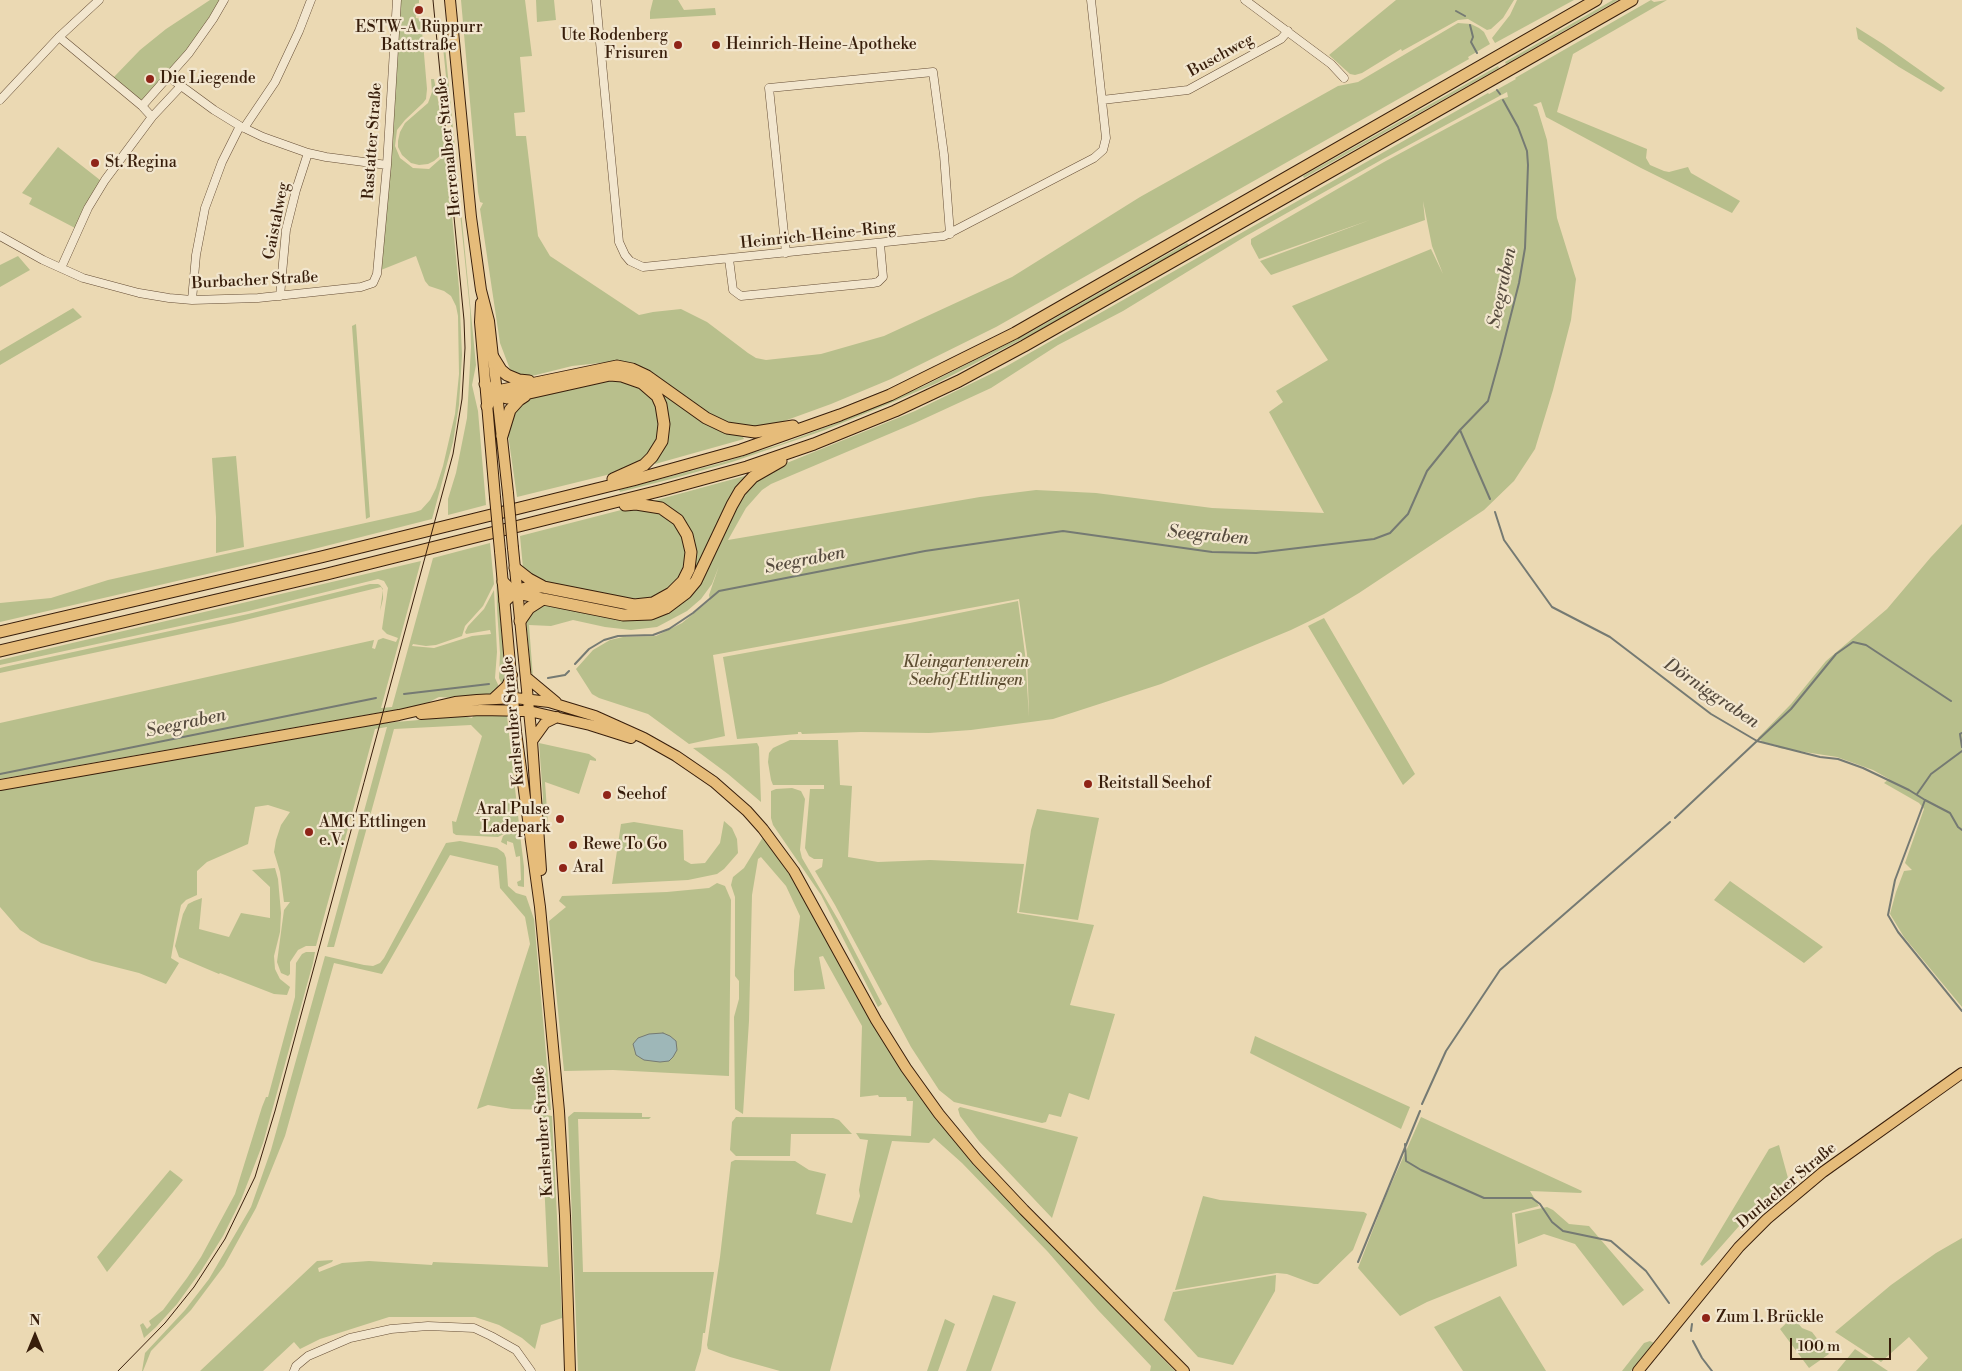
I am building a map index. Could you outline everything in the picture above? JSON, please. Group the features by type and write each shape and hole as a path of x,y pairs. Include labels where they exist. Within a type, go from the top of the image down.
{"highway":[{"path":"0,632 321,558 733,452 890,395 1015,333 1596,0"},
{"path":"0,651 318,577 586,510 709,478 814,444 950,386 1017,350 1632,0"},
{"path":"493,357 501,370 507,375 519,380 538,382"},
{"path":"487,406 496,395 538,382 611,367 624,367 656,381 712,422 734,430 755,432 822,421"},
{"path":"485,384 496,395 507,398 596,378 622,376 642,383 657,396 664,415 664,434 652,457 633,470 579,493"},
{"path":"502,436 510,410 519,400 531,393"},
{"path":"505,602 516,592 530,587 543,593 623,615 651,614 666,608 686,593 696,582 732,505 746,484 762,471 814,444"},
{"path":"515,568 543,593 643,605 658,601 671,593 686,575 690,562 690,544 683,526 669,513 654,506 636,504 586,510"},
{"path":"503,582 516,592"},
{"path":"520,621 543,593"}],"main road":[{"name":"Herrenalber Straße","path":"450,0 471,217 481,290 489,321 513,548"},
{"name":"Herrenalber Straße","path":"481,290 480,322 500,551"},
{"name":"Karlsruher Straße","path":"513,548 532,741 541,880 538,892"},
{"name":"Karlsruher Straße","path":"500,551 518,745 538,892 559,1121 568,1282 570,1371"},
{"path":"493,699 504,689 512,674"},
{"path":"526,677 560,705"},
{"path":"0,785 399,715 456,702 514,698 528,699 560,705 620,726 665,749 714,782 742,806 763,829 794,871 817,908 876,1020 938,1114 977,1160 1024,1210 1184,1371"},
{"path":"399,715 529,711 608,730 665,749"},
{"path":"532,741 545,723 557,717"},
{"name":"Durlacher Straße","path":"1638,1371 1739,1247 1767,1219 1823,1172 1962,1073"}],"street":[{"path":"0,100 59,37 99,0"},
{"path":"142,106 169,77 201,36 224,0"},
{"path":"192,300 196,255 205,208 218,171 242,127 275,82 311,0"},
{"name":"Rastatter Straße","path":"372,283 377,274 397,0"},
{"name":"Heinrich-Heine-Ring","path":"596,0 621,249 630,261 642,267 880,244 950,234 1099,154 1105,145 1106,138 1091,0"},
{"path":"1245,0 1331,64 1344,78"},
{"name":"Buschweg","path":"1102,100 1188,90 1281,39 1288,31"},
{"path":"59,37 142,106 152,117"},
{"path":"786,253 769,88 933,72 944,155 950,234"},
{"path":"169,77 214,110 242,127 271,140 308,153 347,161 386,165"},
{"path":"61,268 88,208 105,180 152,117 181,86"},
{"name":"Gaistalweg","path":"280,296 286,230 294,195 308,153"},
{"name":"Burbacher Straße","path":"0,236 83,278 169,298 192,300 241,299 361,287 372,283"},
{"path":"729,259 733,290 741,296 853,285 878,282 883,277 880,244"},
{"path":"294,1371 296,1366 308,1356 350,1338 391,1328 428,1326 474,1328 516,1350 531,1371"}],"green space":[{"path":"210,0 221,0 182,57 142,101 113,78 140,50 166,29"},
{"path":"401,0 419,0 419,3 415,4 416,18 421,19 427,89 426,99 397,130 395,146 400,158 413,168 429,169 446,154 459,288 462,355 459,405 453,442 432,519 302,552 0,622 0,603 51,598 108,580 415,512 421,510 430,500 443,466 455,414 459,374 458,316 451,296 444,291 429,286 425,281 416,256 381,270"},
{"path":"461,0 525,0 532,56 520,57 525,112 514,113 516,136 526,136 538,236 550,256 639,315 681,309 707,322 756,358 766,360 821,354 884,336 1012,277 1140,197 1338,86 1358,82 1458,23 1471,24 1479,28 1484,32 1490,44 1468,57 1469,59 996,327 891,379 831,404 765,428 728,425 609,362 572,366 528,377 511,372 500,343 480,209 483,203 480,202 478,192"},
{"path":"536,0 554,0 556,20 537,22"},
{"path":"653,0 678,0 684,10 715,8 716,15 650,19"},
{"path":"1396,0 1514,0 1503,18 1491,29 1487,30 1468,19 1458,20 1402,51 1401,49 1362,73 1350,74 1329,55"},
{"path":"1517,0 1574,0 1495,43 1492,38 1510,15"},
{"path":"1613,0 1618,0 1506,64 1505,62"},
{"name":"Kleingartenverein Seehof Ettlingen","path":"1651,0 1654,2 1667,0 1573,54 1557,112 1647,149 1646,158 1650,165 1664,171 1669,172 1688,167 1691,173 1740,201 1732,213 1641,168 1546,117 1541,102 1533,105 1537,107 1547,140 1557,218 1576,279 1571,320 1535,449 1514,481 1484,510 1359,593 1324,614 1291,630 1161,684 1053,719 971,730 929,733 861,732 802,734 798,732 798,734 737,739 723,657 1018,601 1025,654 1029,717 1027,654 1019,599 713,655 725,736 689,744 648,714 592,694 576,669 593,650 610,640 623,637 656,636 682,623 710,600 709,595 719,566 712,584 701,599 687,611 657,627 631,630 573,620 551,626 529,625 533,678 526,620 527,616 543,603 625,619 665,613 721,539 746,489 772,469 915,411 1005,367","holes":["1507,92 1508,97 1384,162 1251,239 1251,244 1259,259 1370,220 1260,261 1271,275 1425,220 1423,201 1432,246 1443,274 1431,249 1292,306 1328,360 1276,391 1283,402 1269,412 1324,513 1212,508 1096,493 1036,490 980,497 728,540 746,508 762,490 771,484 915,423 991,388 1058,345 1123,311 1246,236"]},
{"path":"1856,27 1945,88 1941,92 1899,67 1858,39"},
{"path":"445,46 476,365 472,385 478,411 486,505 448,515 448,499 456,473 467,418 471,347 470,310 443,47"},
{"path":"1498,66 1499,68 1304,178 1303,176"},
{"path":"431,79 434,79 441,116 444,147 441,155 434,161 419,165 411,163 402,155 398,147 398,141 405,123 428,103 432,92"},
{"path":"58,147 100,180 75,228 29,204 32,198 22,193"},
{"path":"1187,243 1189,245 1036,332 937,383 825,430 732,462 620,492 619,490 721,463 781,444 840,422 924,386 1027,334"},
{"path":"18,256 30,270 0,287 0,265"},
{"path":"73,308 82,317 0,365 0,351"},
{"path":"356,324 370,517 366,519 352,326"},
{"path":"637,375 719,429 744,439 655,464 654,461 669,419 633,376"},
{"path":"617,379 636,384 652,398 657,411 659,432 655,446 647,457 623,471 517,497 507,427 513,411 529,397"},
{"path":"236,456 244,547 216,553 216,517 212,458"},
{"path":"752,474 730,500 693,579 679,595 664,605 645,612 627,612 535,594 535,591 628,610 642,610 659,605 677,593 685,583 692,569 694,552 691,535 684,522 670,509 653,501"},
{"path":"625,509 649,509 669,517 680,530 686,547 684,571 675,584 655,598 627,599 535,579 523,568 520,536"},
{"path":"1962,524 1962,1007 1904,937 1890,914 1904,871 1912,870 1905,863 1924,809 1919,803 1884,783 1889,779 1873,770 1837,757 1779,748 1758,738 1791,704 1826,661 1887,609"},
{"path":"490,543 494,584 483,606 465,626 462,636 436,645 413,644 412,646 434,648 472,636 491,634 490,630 466,634 465,632 468,626 484,609 494,590 497,652 495,678 500,689 491,695 453,698 439,697 423,705 0,779 0,723 374,640 372,648 375,649 378,640 383,638 396,642 398,638 387,634 382,629 388,588 384,581 378,579 249,611 0,665 0,660 421,561 381,708 392,707 433,558"},
{"path":"496,562 505,675 502,685 499,678 500,653"},
{"path":"370,584 378,584 380,585 383,590 381,587 233,623 0,673 0,668 4,667 248,614"},
{"path":"1324,618 1415,774 1403,785 1308,626"},
{"path":"474,715 507,716 519,824 498,837 456,835 453,833 452,821 456,822 482,736 471,725 394,729 334,947 327,947 387,727 375,729 316,946 306,946 298,950 290,962 290,974 288,976 281,973 277,962 284,910 290,902 284,902 280,872 274,852 281,825 290,812 268,805 255,807 248,844 207,862 197,871 197,895 186,900 181,905 176,929 171,958 179,963 166,984 139,973 92,961 41,943 20,930 0,907 0,789 374,724 463,716 472,718"},
{"path":"790,740 838,740 840,785 852,786 848,857 878,862 930,860 1024,864 1017,913 1094,925 1070,1005 1115,1014 1089,1100 1069,1093 1061,1117 1049,1114 1046,1122 1042,1123 954,1102 939,1090 911,1047 815,871 822,867 823,859 814,859 809,856 805,848 810,789 824,789 824,785 773,785 768,762 769,753 773,748"},
{"path":"539,743 589,754 596,759 596,761 590,760 579,794 545,782 548,824 542,822 541,819 543,797"},
{"path":"757,743 759,747 761,802 693,748"},
{"path":"792,788 801,791 805,799 800,850 802,858 840,923 882,1004 878,1007 821,895 773,825 771,818 771,791"},
{"path":"1037,809 1099,818 1078,920 1019,912 1031,830"},
{"path":"724,821 732,828 737,839 738,853 717,874 688,880 612,884 621,824 634,822 683,830 684,860 691,864 705,863 720,843"},
{"path":"519,826 524,867 524,887 518,886 517,882 521,880 520,856 516,857 513,843 507,841 507,845 501,842 503,836"},
{"path":"763,837 796,884 884,1041 924,1102 987,1178 1175,1371 1150,1371 1151,1366 1098,1310 1048,1252 962,1163 934,1138 929,1143 892,1141 830,1371 780,1371 708,1349 731,1162 735,1160 795,1161 809,1170 826,1174 816,1214 852,1223 860,1196 859,1190 868,1140 860,1139 856,1133 911,1136 913,1101 907,1101 906,1097 879,1097 878,1095 860,1097 862,1026 823,956 819,957 825,989 794,991 794,971 800,916 786,886 761,857 758,859 752,895 749,1021 743,1114 735,1109 734,1017 739,999 739,981 735,976 735,897 731,885 733,877 744,868"},
{"path":"460,841 497,848 504,853 508,886 516,893 526,896 534,919 551,1110 512,1109 488,1105 477,1109 530,944 525,917 500,888 498,866 450,855 382,974 334,963 285,1136 256,1208 224,1266 191,1310 151,1351 142,1371 145,1353 185,1310 209,1279 251,1207 271,1150 325,956 364,965 373,966 380,963 446,843"},
{"path":"275,868 278,879 281,913 280,932 274,956 275,969 280,979 290,987 287,995 274,994 179,957 175,946 183,914 188,904 194,901 202,898 199,929 229,937 241,913 270,918 270,887 252,870"},
{"path":"1730,881 1823,947 1804,963 1714,900"},
{"path":"717,883 725,886 731,900 729,1076 613,1070 564,1071 549,921 566,907 559,901 562,896 667,892 709,888"},
{"path":"315,952 313,963 263,1143 241,1200 223,1236 201,1271 177,1304 144,1338 140,1325 143,1323 147,1329 151,1325 149,1321 163,1310 187,1278 201,1257 235,1194 262,1107 266,1097 268,1097 295,997 296,963 302,954"},
{"path":"1255,1036 1410,1107 1401,1129 1250,1053"},
{"path":"960,1107 1078,1137 1052,1218 979,1141 960,1116 958,1109"},
{"path":"574,1112 642,1113 642,1117 651,1117 649,1119 578,1119 583,1272 714,1272 705,1333 703,1333 701,1351 695,1371 578,1371 568,1117"},
{"path":"541,1114 552,1116 562,1318 541,1325 535,1349 522,1338 499,1325 475,1317 389,1317 320,1339 300,1349 294,1342 263,1371 200,1371 317,1261 333,1260 318,1268 319,1272 342,1263 369,1261 432,1265 433,1262 548,1267"},
{"path":"736,1117 833,1118 839,1120 852,1134 791,1134 790,1156 736,1156 730,1150 732,1122"},
{"path":"1421,1117 1582,1191 1581,1193 1530,1191 1539,1206 1512,1213 1517,1266 1427,1302 1400,1316 1358,1268 1386,1196"},
{"path":"1779,1145 1788,1178 1755,1208 1702,1266 1700,1264 1769,1149"},
{"path":"170,1170 183,1180 107,1272 97,1257"},
{"path":"1203,1196 1220,1200 1364,1212 1367,1214 1353,1250 1318,1284 1287,1274 1277,1273 1175,1290"},
{"path":"1547,1207 1569,1224 1589,1226 1644,1290 1623,1306 1575,1244 1544,1234 1518,1244 1515,1214"},
{"path":"1962,1238 1962,1371 1916,1371 1928,1358 1909,1337 1881,1362 1835,1332 1891,1285 1936,1253"},
{"path":"1276,1275 1275,1291 1233,1365 1198,1357 1164,1320 1173,1292"},
{"path":"993,1295 1016,1302 991,1371 966,1371"},
{"path":"1500,1296 1546,1371 1463,1371 1434,1327"},
{"path":"1793,1317 1802,1328 1812,1332 1829,1354 1809,1368 1780,1329"},
{"path":"945,1319 955,1324 938,1371 927,1371"},
{"path":"1650,1341 1654,1343 1631,1371 1622,1371 1644,1343"},
{"path":"1855,1349 1888,1371 1837,1371"}],"water":[{"path":"663,1033 676,1041 677,1050 669,1061 644,1060 636,1055 633,1044 638,1038 649,1034"}],"waterway":[{"path":"1456,11 1465,16"},
{"path":"1470,25 1473,37 1471,42 1477,53"},
{"name":"Dörniggraben","path":"1497,90 1500,94"},
{"name":"Seegraben","path":"575,664 589,649 604,640 618,636 653,635 669,629 693,613 719,591 925,551 1063,531 1212,552 1256,553 1374,539 1390,533 1408,514 1427,471 1460,430 1488,401 1501,354 1519,283 1525,248 1528,165 1527,151 1518,127 1503,100"},
{"name":"Dörniggraben","path":"1460,430 1490,499"},
{"name":"Dörniggraben","path":"1495,512 1504,540 1552,607 1610,637 1711,714 1757,741 1820,757 1838,759 1863,768 1909,790 1950,813 1958,827 1962,830"},
{"path":"1675,818 1791,709 1836,654 1853,642 1866,645 1951,701"},
{"name":"Seegraben","path":"548,678 565,675 569,671"},
{"name":"Seegraben","path":"404,694 489,684"},
{"name":"Seegraben","path":"0,774 376,698"},
{"path":"1962,733 1960,734 1962,747"},
{"path":"1917,794 1931,774 1962,751"},
{"path":"1925,800 1895,880 1888,915 1898,932 1962,1011"},
{"path":"1422,1104 1446,1051 1500,970 1670,822"},
{"path":"1358,1262 1420,1111"},
{"path":"1405,1144 1406,1161 1421,1170 1484,1198 1532,1198 1540,1204 1552,1222 1563,1231 1611,1241 1646,1271 1669,1303"},
{"path":"1691,1331 1692,1324"},
{"path":"1693,1341 1712,1371"}],"tram line":[{"path":"118,1371 165,1323 194,1287 225,1239 255,1177 275,1111 453,454 462,399 465,348 464,320 433,0"}],"place":[{"name":"ESTW-A Rüppurr Battstraße","path":"419,10"},
{"name":"Ute Rodenberg Frisuren","path":"678,45"},
{"name":"Heinrich-Heine-Apotheke","path":"716,45"},
{"name":"Die Liegende","path":"150,79"},
{"name":"St. Regina","path":"95,163"},
{"name":"Reitstall Seehof","path":"1088,784"},
{"name":"Seehof","path":"607,795"},
{"name":"Aral Pulse Ladepark","path":"560,819"},
{"name":"AMC Ettlingen e.V.","path":"309,832"},
{"name":"Rewe To Go","path":"573,845"},
{"name":"Aral","path":"563,868"},
{"name":"Zum 1. Brückle","path":"1706,1318"}]}
